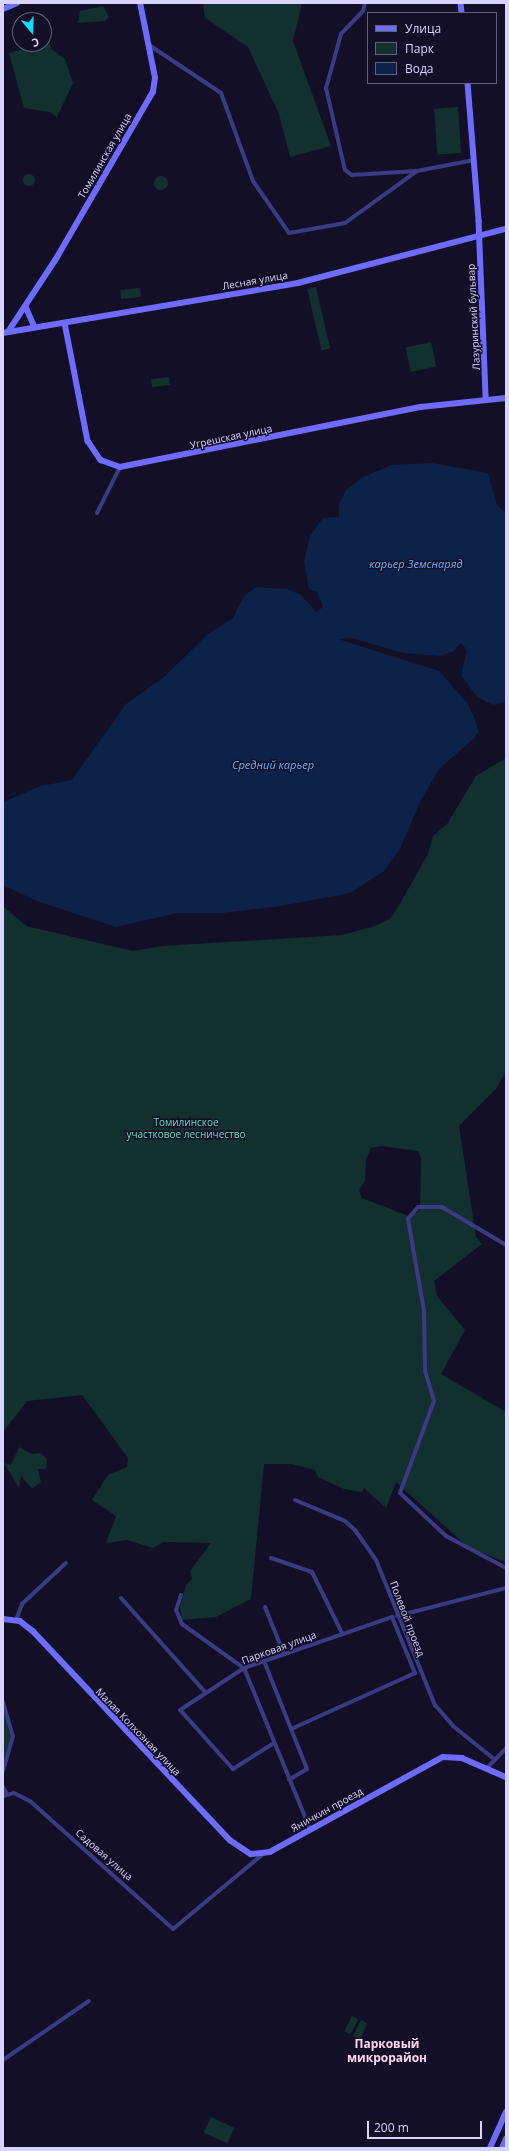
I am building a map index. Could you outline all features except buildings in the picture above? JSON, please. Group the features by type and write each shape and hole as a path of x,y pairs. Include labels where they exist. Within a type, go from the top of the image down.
{"street":[{"path":"3,9 17,3"},
{"name":"Томилинская улица","path":"6,332 26,307 153,92 156,80 140,3"},
{"path":"365,3 363,11 341,34 326,88 345,170 352,175 417,171 474,160"},
{"path":"149,45 221,93 253,181 289,233 356,219 417,171"},
{"name":"Лазуринский бульвар","path":"468,84 480,235 486,397"},
{"name":"Лесная улица","path":"6,332 298,283 506,229"},
{"path":"26,307 35,327"},
{"path":"65,323 88,441 101,460 120,467 98,513"},
{"name":"Угрешская улица","path":"120,467 396,411 486,397 506,398"},
{"path":"506,1245 442,1207 418,1207 409,1215 408,1230 424,1311 425,1371 434,1401 400,1492 446,1536 506,1568"},
{"name":"Полевой проезд","path":"295,1500 349,1524 373,1554 395,1617 435,1705 453,1726 494,1759"},
{"path":"271,1558 312,1572 342,1633"},
{"path":"16,1620 22,1604 66,1563"},
{"name":"Парковая улица","path":"274,1743 233,1768 180,1710 244,1668 342,1633 395,1617 506,1588"},
{"path":"181,1595 176,1610 182,1624 244,1668 310,1829"},
{"path":"121,1598 206,1693"},
{"path":"265,1607 284,1654"},
{"path":"291,1729 415,1673 395,1617"},
{"name":"Малая Колхозная улица","path":"3,1619 16,1620 33,1631 230,1840 251,1854 263,1854"},
{"path":"264,1661 308,1769 289,1780"},
{"path":"3,1702 13,1736 3,1772"},
{"path":"487,1768 506,1748"},
{"name":"Яничкин проезд","path":"173,1929 263,1854 444,1758 458,1757 506,1777"},
{"path":"3,1787 5,1795"},
{"name":"Садовая улица","path":"5,1795 21,1796 173,1929"},
{"path":"3,2060 89,2000"},
{"path":"490,2148 506,2112"},
{"path":"502,2148 506,2139"}],"green space":[{"path":"203,3 302,3 293,41 331,146 290,157 279,114 248,47 205,18"},
{"path":"103,6 109,17 105,21 78,23 80,11"},
{"path":"52,50 65,59 73,83 57,117 50,112 24,108 9,53 52,52"},
{"path":"458,107 461,153 437,155 434,109"},
{"path":"29,174 33,176 35,180 33,184 29,186 25,184 23,180 25,176"},
{"path":"161,176 166,178 168,183 166,188 161,190 156,188 154,183 156,178"},
{"path":"316,287 330,348 321,350 307,289"},
{"path":"140,288 141,297 121,299 120,290"},
{"path":"431,342 436,366 411,372 406,347"},
{"path":"169,377 170,385 152,387 151,379"},
{"name":"Томилинское участковое лесничество","path":"506,758 506,1071 496,1089 459,1126 476,1237 482,1244 434,1281 437,1296 465,1330 441,1374 506,1412 506,1562 469,1548 396,1482 386,1508 364,1488 362,1492 344,1489 318,1477 315,1470 291,1464 264,1464 251,1599 216,1617 182,1620 180,1607 186,1585 192,1579 190,1571 211,1543 164,1542 153,1548 127,1540 106,1543 116,1516 92,1500 108,1475 127,1467 128,1458 82,1395 27,1401 3,1432 3,906 26,926 133,951 162,946 342,935 375,926 390,919 397,909 428,854 433,836 447,824 476,776","holes":["381,1146 418,1151 421,1158 420,1210 411,1217 362,1198 359,1190 365,1181 366,1159 371,1148"]},
{"path":"19,1447 32,1454 41,1453 47,1459 46,1469 38,1469 41,1482 32,1489 21,1476 19,1488 4,1463 11,1465"},
{"path":"3,1707 11,1738 3,1764"},
{"path":"352,2016 358,2019 351,2034 344,2031"},
{"path":"361,2020 367,2023 361,2039 353,2036"},
{"path":"211,2117 235,2128 227,2143 204,2132"}],"water":[{"name":"Средний карьер","path":"432,463 488,473 497,505 506,513 506,701 493,705 477,697 461,675 467,650 461,643 454,651 440,656 403,653 352,638 338,639 439,671 468,704 477,724 478,733 473,739 439,769 420,802 400,849 384,871 350,893 281,906 222,913 178,913 116,927 37,901 3,885 3,802 41,786 72,780 126,704 164,677 208,634 233,618 244,596 256,587 287,589 301,595 316,612 323,607 317,592 309,589 304,561 310,536 323,518 339,517 339,504 346,490 361,478 391,465"}],"district":[{"name":"Парковый микрорайон","path":"387,2051"}],"water label":[{"name":"карьер Земснаряд","path":"416,564"}]}
